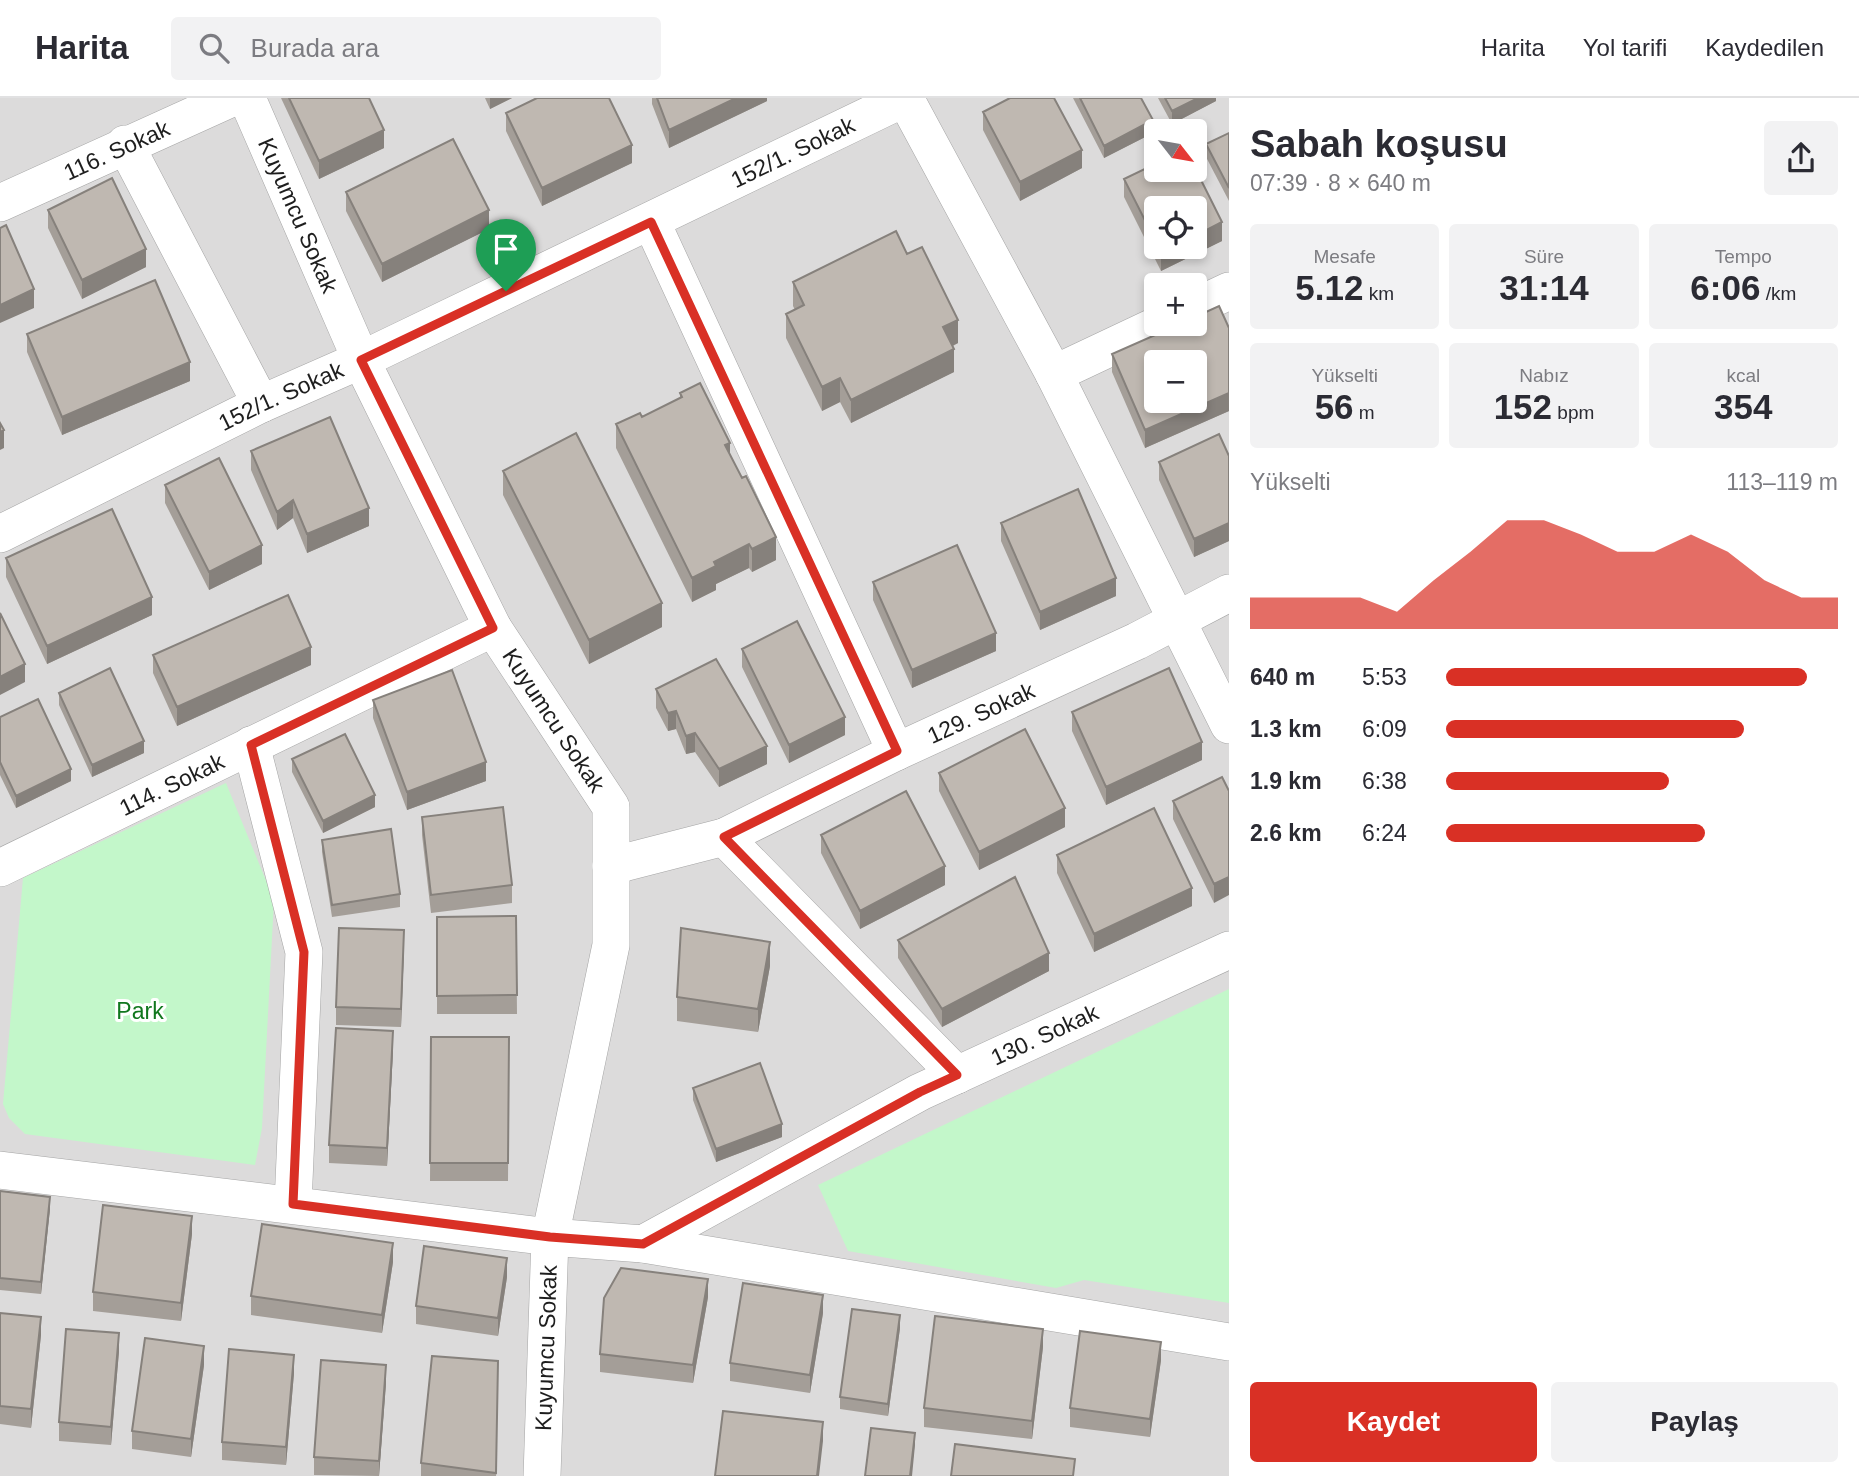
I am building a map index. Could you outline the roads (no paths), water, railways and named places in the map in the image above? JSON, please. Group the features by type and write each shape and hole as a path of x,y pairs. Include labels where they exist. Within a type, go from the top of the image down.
{"street":[{"name":"116. Sokak","path":"0,203 125,144 232,98"},
{"name":"Kuyumcu Sokak","path":"247,98 361,360 493,628 611,807 611,945 550,1237 542,1476"},
{"path":"905,98 1054,374 1229,725"},
{"name":"152/1. Sokak","path":"0,534 261,404 361,360 905,98"},
{"path":"125,144 261,404"},
{"path":"651,222 897,751"},
{"path":"1207,301 1229,291"},
{"path":"1054,374 1144,332"},
{"name":"129. Sokak","path":"611,866 724,837 897,751 1137,641 1177,617 1229,593"},
{"name":"114. Sokak","path":"0,868 493,628"},
{"path":"251,745 304,952 293,1204"},
{"path":"724,837 957,1075"},
{"name":"130. Sokak","path":"643,1244 920,1092 1229,950"},
{"path":"0,1170 550,1237 643,1244 1229,1342"}],"park label":[{"name":"Park","path":"140,1011"}]}
